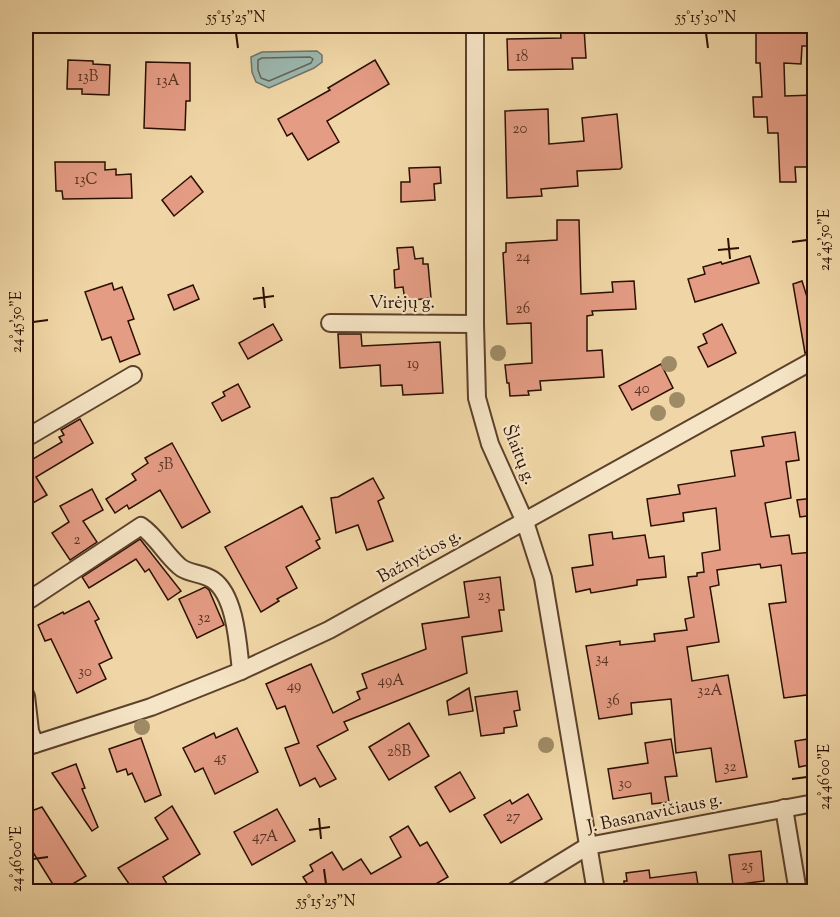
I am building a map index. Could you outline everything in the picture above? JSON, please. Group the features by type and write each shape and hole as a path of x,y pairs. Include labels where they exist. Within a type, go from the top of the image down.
{"street":[{"name":"Šlaitų g.","path":"475,26 477,398 490,444 525,522 543,578 596,891"},
{"name":"Virėjų g.","path":"330,323 475,324"},
{"name":"Bažnyčios g.","path":"30,745 151,707 242,671 329,630 814,360"},
{"path":"26,438 133,375"},
{"path":"26,602 141,526 153,534 180,568 213,579 223,592 233,615 242,671"},
{"path":"26,696 30,745"},
{"name":"J. Basanavičiaus g.","path":"513,891 588,846 814,803"},
{"path":"784,808 798,891"}],"water":[{"path":"317,51 322,55 322,62 314,68 269,88 256,82 252,72 251,57 262,52"}],"building":[{"path":"560,26 584,28 586,58 572,58 573,69 508,70 507,39 561,38"},
{"path":"756,26 814,26 814,46 802,46 801,64 784,63 785,96 814,95 814,167 795,167 796,182 780,182 778,133 768,133 767,117 754,117 753,97 762,97 760,63 756,63"},
{"path":"68,60 93,61 93,64 110,65 109,95 82,94 82,89 67,89"},
{"path":"375,60 389,84 327,121 339,142 308,160 292,133 287,136 278,119 330,90 328,88"},
{"path":"146,62 190,63 190,101 186,101 185,130 144,128"},
{"path":"548,109 549,144 584,141 582,118 617,114 622,167 620,169 577,171 578,186 541,189 542,196 507,198 505,111"},
{"path":"55,162 105,162 105,170 116,169 116,175 131,174 132,198 63,199 62,191 56,191"},
{"path":"440,167 441,183 434,184 435,200 401,202 401,182 410,182 409,168"},
{"path":"191,176 203,192 174,216 162,200"},
{"path":"557,220 579,220 581,294 613,292 612,282 634,281 636,309 592,311 593,315 587,316 587,351 602,350 604,377 540,381 541,390 528,391 529,395 510,396 505,365 532,363 531,323 507,324 503,253 506,252 506,243 557,240"},
{"path":"413,247 415,259 423,258 423,264 428,264 431,298 405,301 403,287 395,288 394,270 399,269 397,248"},
{"path":"750,256 759,283 695,302 688,279 705,274 703,267"},
{"path":"802,281 814,319 814,350 805,353 793,284"},
{"path":"112,283 114,290 122,287 134,319 128,321 140,354 120,362 111,337 102,340 85,292"},
{"path":"193,285 199,299 174,310 168,295"},
{"path":"273,324 282,340 248,359 239,343"},
{"path":"722,324 736,353 708,367 698,347 707,343 703,334"},
{"path":"338,334 361,334 362,346 440,342 443,393 403,395 402,385 381,386 380,365 340,368"},
{"path":"661,364 673,388 632,410 619,386"},
{"path":"238,384 250,407 222,421 212,403 225,396 223,392"},
{"path":"80,419 93,443 36,477 47,495 26,507 26,458 28,462 62,442 59,437 64,435 61,430"},
{"path":"795,432 799,460 786,462 791,498 765,503 771,537 789,535 792,554 813,552 814,605 810,606 814,637 808,638 814,694 784,698 769,604 786,602 781,565 761,568 760,564 717,570 719,585 710,587 719,642 687,647 692,681 728,675 747,777 716,782 711,748 676,753 671,699 631,703 632,714 599,719 586,646 620,641 620,645 655,641 654,634 687,630 685,619 694,617 688,577 704,572 702,553 720,550 716,508 683,513 684,521 651,526 647,499 680,494 678,485 735,476 731,451 764,446 762,437"},
{"path":"172,443 210,512 182,528 160,490 129,509 127,505 115,513 106,499 136,480 132,474 148,463 145,458"},
{"path":"373,478 384,498 378,501 393,541 367,550 358,525 336,533 331,498 338,497"},
{"path":"92,489 103,510 83,521 97,542 70,560 52,533 69,522 60,506"},
{"path":"814,498 814,515 800,517 797,500"},
{"path":"302,506 320,539 316,541 320,548 286,567 297,588 277,599 279,601 261,612 225,547"},
{"path":"612,532 613,539 645,535 649,558 664,556 666,577 637,580 637,585 591,593 590,589 576,592 572,568 593,565 589,535"},
{"path":"140,539 181,591 168,600 149,569 145,572 136,559 89,588 82,577"},
{"path":"500,577 504,610 499,610 502,631 462,637 467,673 344,722 348,730 317,746 336,779 320,787 315,778 300,786 285,748 299,743 285,706 277,709 266,684 311,664 333,713 360,699 357,692 367,688 362,674 426,649 422,624 469,617 464,582"},
{"path":"205,587 209,590 224,625 197,638 179,599"},
{"path":"89,601 99,619 95,621 112,658 99,664 106,679 77,693 51,639 45,641 38,625"},
{"path":"469,688 473,711 449,715 447,701"},
{"path":"517,691 520,710 514,711 517,726 504,728 504,733 481,736 475,697"},
{"path":"409,723 429,756 389,780 369,747"},
{"path":"237,728 258,772 215,794 203,768 195,772 183,748 214,733 216,738"},
{"path":"141,738 161,795 145,802 132,773 128,775 126,769 117,772 109,749"},
{"path":"814,738 814,764 799,767 795,741"},
{"path":"671,739 677,776 665,777 669,802 652,804 651,793 613,799 608,769 648,763 645,743"},
{"path":"76,764 85,788 82,789 98,827 92,831 52,773"},
{"path":"460,772 475,798 450,812 435,787"},
{"path":"528,794 542,819 501,843 484,815 510,800 512,804"},
{"path":"172,806 200,854 163,877 171,891 134,891 118,868 168,839 155,818"},
{"path":"42,807 86,876 61,891 57,891 26,841 26,813"},
{"path":"277,809 295,841 252,865 234,832"},
{"path":"408,826 420,846 427,842 448,877 432,886 435,891 365,891 361,885 350,891 312,891 303,877 313,871 310,865 332,852 343,870 361,859 371,874 401,857 390,837"},
{"path":"761,851 764,881 733,885 729,855"},
{"path":"649,870 650,878 696,872 699,891 624,891 624,881 627,881 626,873"}]}
